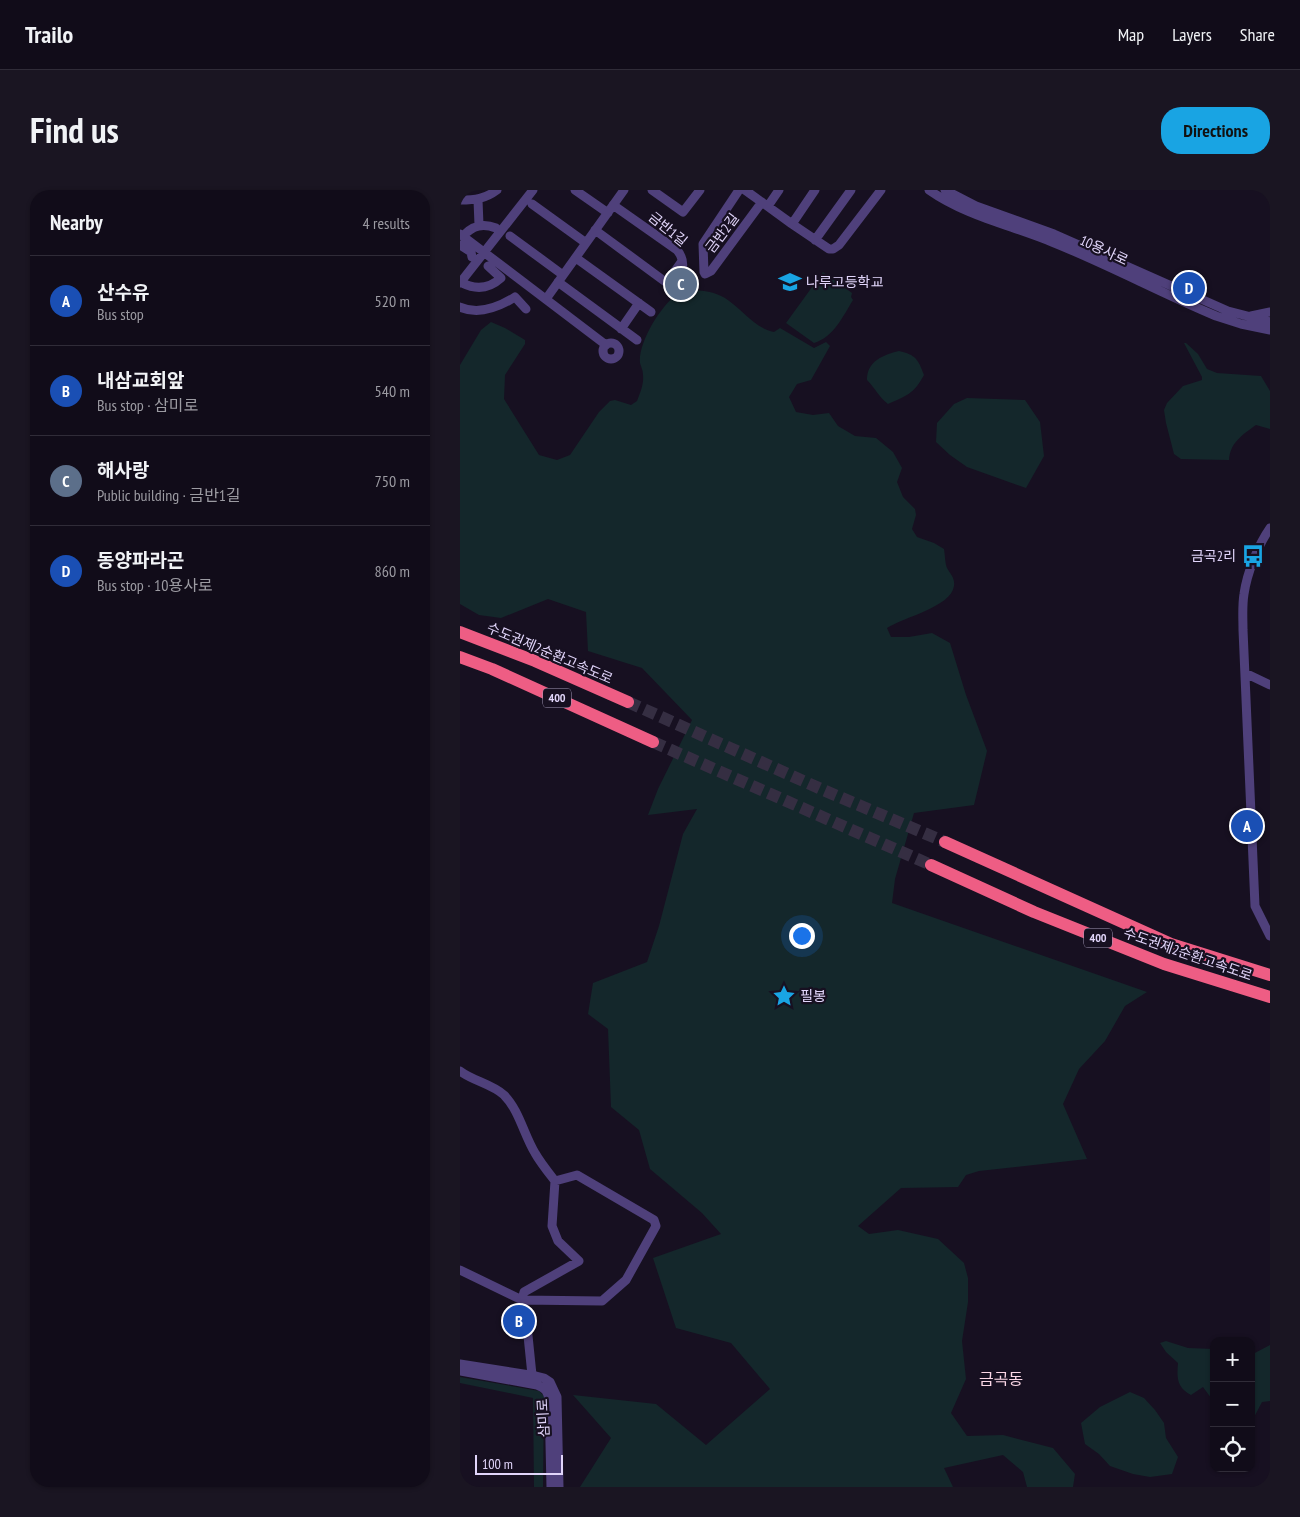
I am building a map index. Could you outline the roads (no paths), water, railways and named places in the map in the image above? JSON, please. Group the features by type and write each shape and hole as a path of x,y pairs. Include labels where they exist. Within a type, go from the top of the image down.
{"highway":[{"name":"수도권제2순환고속도로","path":"460,632 542,664 628,702"},
{"name":"400","path":"460,657 492,669 653,742"},
{"name":"수도권제2순환고속도로","path":"945,842 1171,944 1270,975"},
{"name":"수도권제2순환고속도로","path":"931,865 1034,912 1164,964 1270,998"}],"street":[{"path":"460,200 478,200 497,190"},
{"path":"488,266 502,278 487,287 470,287 460,283 533,190"},
{"path":"575,190 608,213"},
{"path":"546,299 624,190"},
{"name":"금반1길","path":"652,190 683,212 700,190"},
{"name":"금반2길","path":"739,190 703,244 704,272 706,274 711,271 765,204 779,190"},
{"path":"745,190 829,249 836,248 881,190"},
{"path":"792,224 815,190"},
{"path":"815,240 851,190"},
{"name":"10용사로","path":"929,190 969,212 1007,224 1060,245 1216,316 1270,330"},
{"name":"10용사로","path":"945,190 976,206 1054,234 1228,311 1270,322"},
{"path":"478,200 479,225"},
{"path":"532,204 586,243"},
{"name":"금반1길","path":"595,230 669,284 682,261 682,256 677,250 613,205"},
{"path":"461,238 468,230 479,225 496,228"},
{"path":"510,236 621,329 637,340"},
{"path":"461,238 484,252 606,345"},
{"path":"461,238 472,256"},
{"path":"576,258 651,312"},
{"path":"681,275 683,270 682,261"},
{"path":"460,318 463,308 481,310 491,308 504,304 515,297 526,309"},
{"path":"621,329 639,303"},
{"path":"1242,315 1259,315 1270,312"},
{"path":"1270,528 1262,541 1245,583 1243,605 1244,673 1255,906 1270,936"},
{"path":"1244,673 1270,685"},
{"path":"460,1072 491,1086 504,1095 515,1111 535,1153 555,1181 552,1226 558,1240 579,1261 524,1292 522,1300 527,1326 532,1375"},
{"path":"460,1270 522,1300 602,1301 626,1280 656,1226 654,1220 577,1176 555,1181"},
{"name":"삼미로","path":"460,1364 532,1375 544,1378 550,1382 557,1397 559,1487"},
{"name":"삼미로","path":"460,1371 537,1385 548,1392 550,1487"}],"tunnel":[{"path":"628,702 821,789 945,842"},
{"path":"653,742 931,865"}],"place":[{"name":"나루고등학교","path":"790,282"},
{"name":"해사랑","path":"681,284"},
{"name":"동양파라곤","path":"1189,288"},
{"name":"금곡2리","path":"1253,556"},
{"name":"산수유","path":"1247,826"},
{"name":"필봉","path":"784,996"},
{"name":"내삼교회앞","path":"519,1321"}],"district":[{"name":"금곡동","path":"1001,1379"}]}
